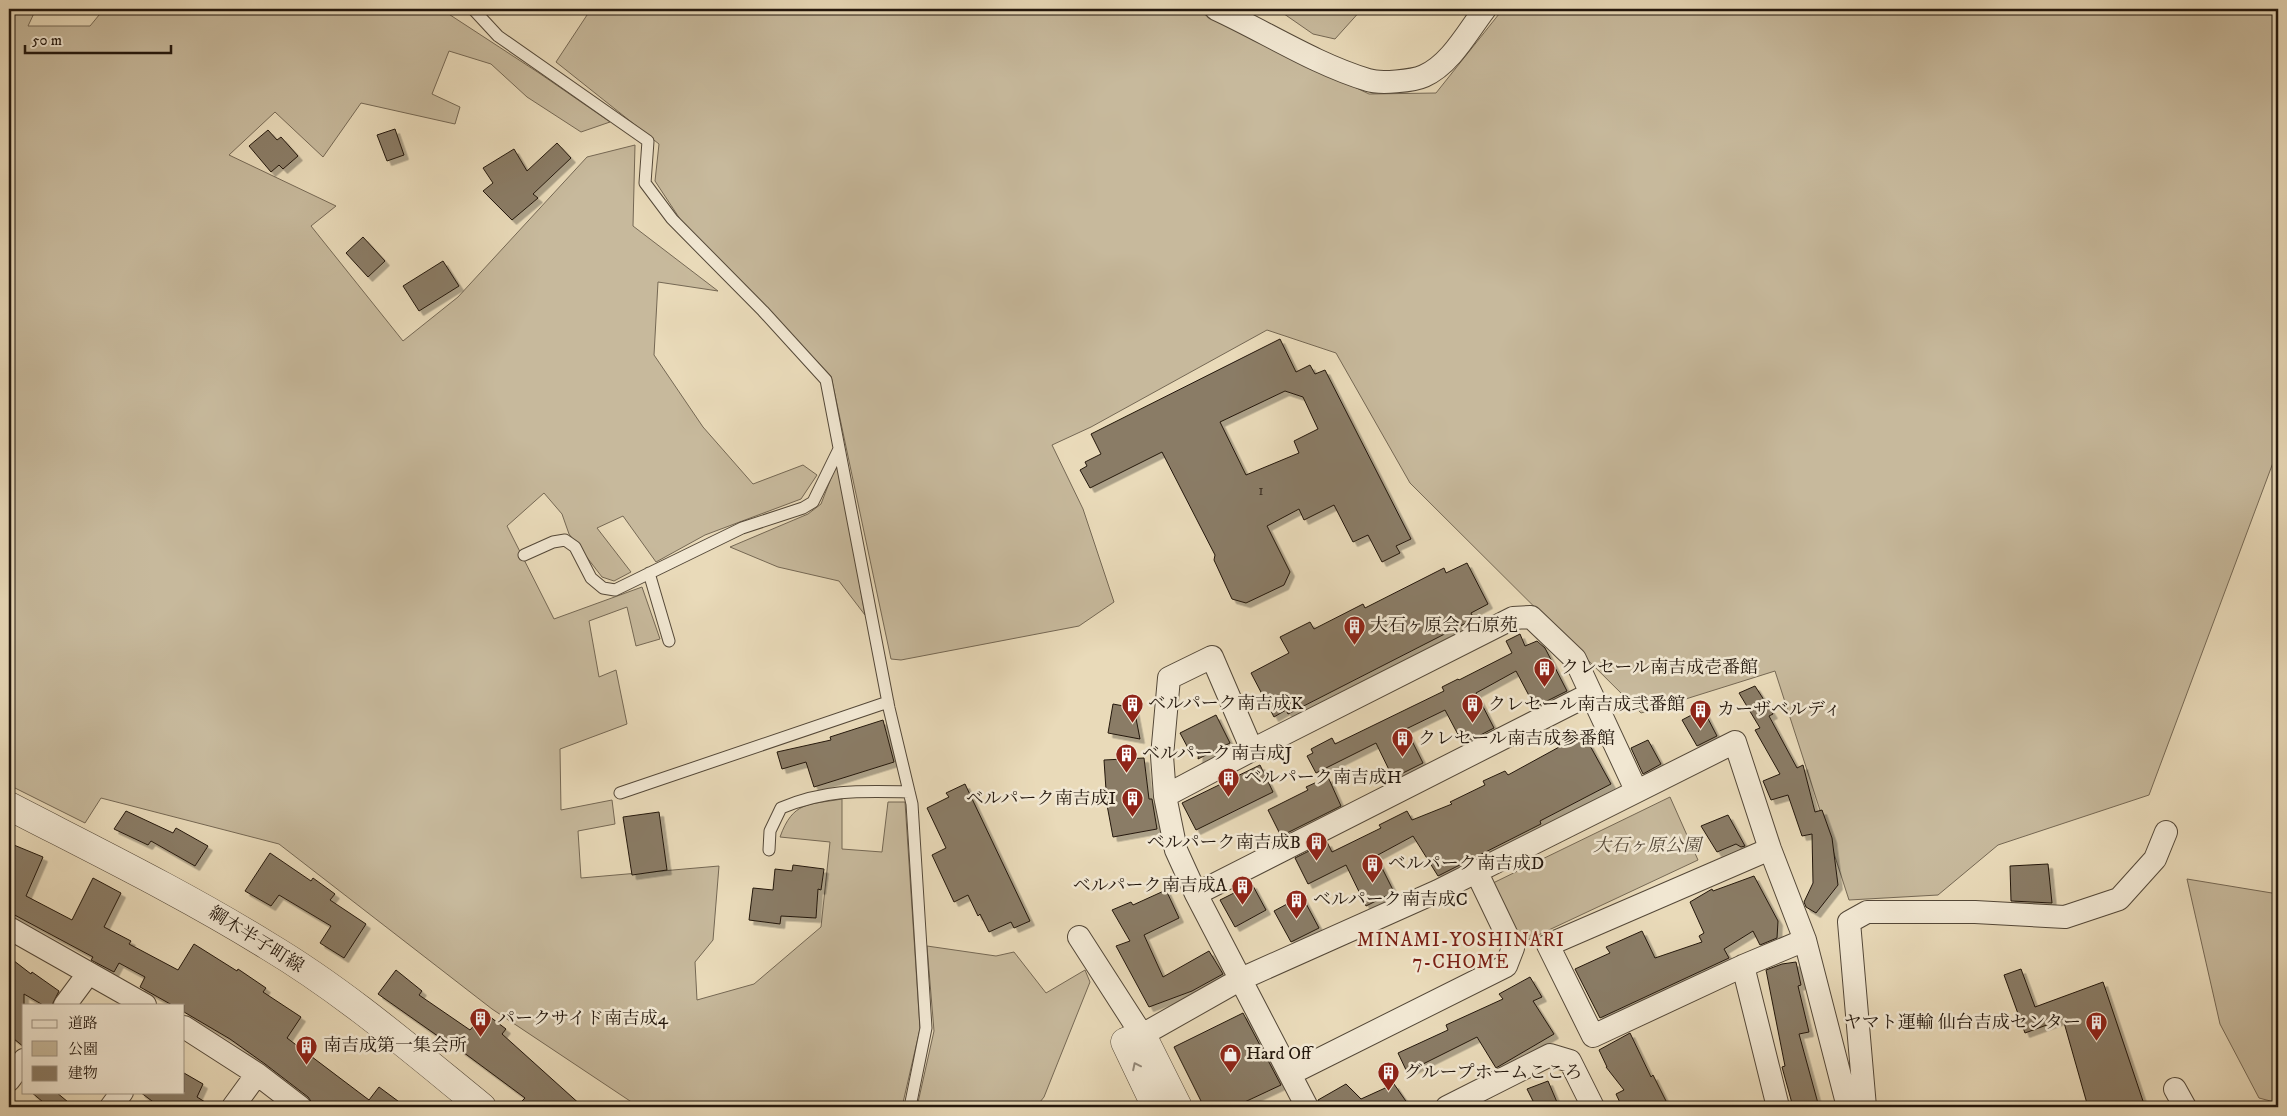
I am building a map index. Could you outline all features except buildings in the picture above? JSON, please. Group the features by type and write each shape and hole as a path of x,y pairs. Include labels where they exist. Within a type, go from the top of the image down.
{"street":[{"path":"1216,9 1318,59 1370,81 1393,81 1424,76 1444,62 1486,9"},
{"path":"1165,796 1514,618 1531,617 1576,659 1590,694 1636,790"},
{"path":"1252,750 1212,657 1169,678 1162,756 1165,796 1176,850 1196,894 1307,1107"},
{"path":"1196,894 1590,694"},
{"path":"1156,1107 1125,1042 1241,979 1476,871 1735,742 1770,849 1805,940 1848,1107"},
{"name":"綱木半子町線","path":"9,806 168,887 270,946 376,1020 482,1107"},
{"path":"1865,1107 1849,922 1867,912 1975,912 2064,917 2119,899 2155,859 2166,832"},
{"path":"1770,849 1548,945 1593,1036 1742,966 1805,940"},
{"path":"1290,1074 1506,966 1513,948 1476,871"},
{"path":"9,928 143,1004"},
{"path":"1079,937 1142,1034 1178,1107"},
{"path":"1742,966 1778,1107"},
{"path":"66,1004 88,974"},
{"path":"185,1028 257,1074 300,1107"},
{"path":"1447,1107 1550,1055 1570,1061 1593,1107"},
{"path":"9,1080 22,1063"},
{"path":"233,1107 257,1074"},
{"path":"111,1107 121,1094"}],"lane":[{"path":"473,9 498,36 648,141 645,183 672,219 763,311 826,380 888,702 913,813 926,1028 910,1107"},
{"path":"524,555 553,542 565,540 575,547 592,578 603,588 615,590 742,528 802,508 813,502 839,449"},
{"path":"649,573 669,641"},
{"path":"620,793 888,702"},
{"path":"769,850 770,831 781,808 803,799 848,790 909,792"}],"green space":[{"path":"9,9 36,9 28,26 90,26 104,9 441,9 610,122 581,132 527,97 491,64 449,51 432,94 460,107 455,124 361,103 323,157 275,112 229,155 336,206 311,226 403,341 458,297 587,157 635,145 633,226 718,291 658,282 654,355 703,427 753,484 803,465 817,475 801,499 705,535 656,562 623,516 597,528 631,572 614,581 602,577 569,534 562,514 544,493 507,526 554,619 642,587 660,639 636,646 627,607 589,621 599,677 616,670 627,724 560,749 561,810 612,800 615,824 578,831 581,878 719,866 713,940 695,962 697,1000 754,984 821,927 830,842 780,837 785,825 796,811 811,804 842,799 842,849 882,852 888,802 905,802 920,1029 902,1107 639,1107 492,1009 279,844 101,798 85,823 9,785"},
{"path":"591,9 1193,9 1369,94 1436,93 1503,9 2278,9 2278,461 2274,460 2149,795 1998,845 1938,895 1849,900 1775,671 1641,713 1410,483 1336,353 1267,330 1091,427 1052,445 1083,509 1114,602 1079,626 901,660 891,659 831,376 680,219 655,181 659,144 556,62"},
{"path":"1277,9 1362,9 1335,39 1313,34"},
{"path":"838,460 865,615 839,581 778,567 730,547 808,514 821,504"},
{"name":"大石ヶ原公園","path":"1670,797 1698,860 1519,944 1491,884"},
{"path":"2187,879 2278,894 2278,1103 2259,1098 2220,1024"},
{"path":"927,946 996,956 1014,952 1046,993 1085,970 1090,982 1044,1097 1036,1107 917,1107 934,1031"}],"place":[{"name":"大石ヶ原会 石原苑","path":"1354,645"},
{"name":"クレセール南吉成壱番館","path":"1545,687"},
{"name":"ベルパーク南吉成K","path":"1132,723"},
{"name":"クレセール南吉成弐番館","path":"1472,724"},
{"name":"カーザベルディ","path":"1701,729"},
{"name":"クレセール南吉成参番館","path":"1402,758"},
{"name":"ベルパーク南吉成J","path":"1126,773"},
{"name":"ベルパーク南吉成H","path":"1228,797"},
{"name":"ベルパーク南吉成I","path":"1132,818"},
{"name":"ベルパーク南吉成B","path":"1317,862"},
{"name":"ベルパーク南吉成D","path":"1372,883"},
{"name":"ベルパーク南吉成A","path":"1243,905"},
{"name":"ベルパーク南吉成C","path":"1297,919"},
{"name":"パークサイド南吉成4","path":"481,1038"},
{"name":"ヤマト運輸 仙台吉成センター","path":"2097,1042"},
{"name":"南吉成第一集会所","path":"307,1065"},
{"name":"Hard Off","path":"1230,1073"},
{"name":"グループホームこころ","path":"1388,1092"}],"district":[{"name":"MINAMI-YOSHINARI 7-CHOME","path":"1461,951"}]}
